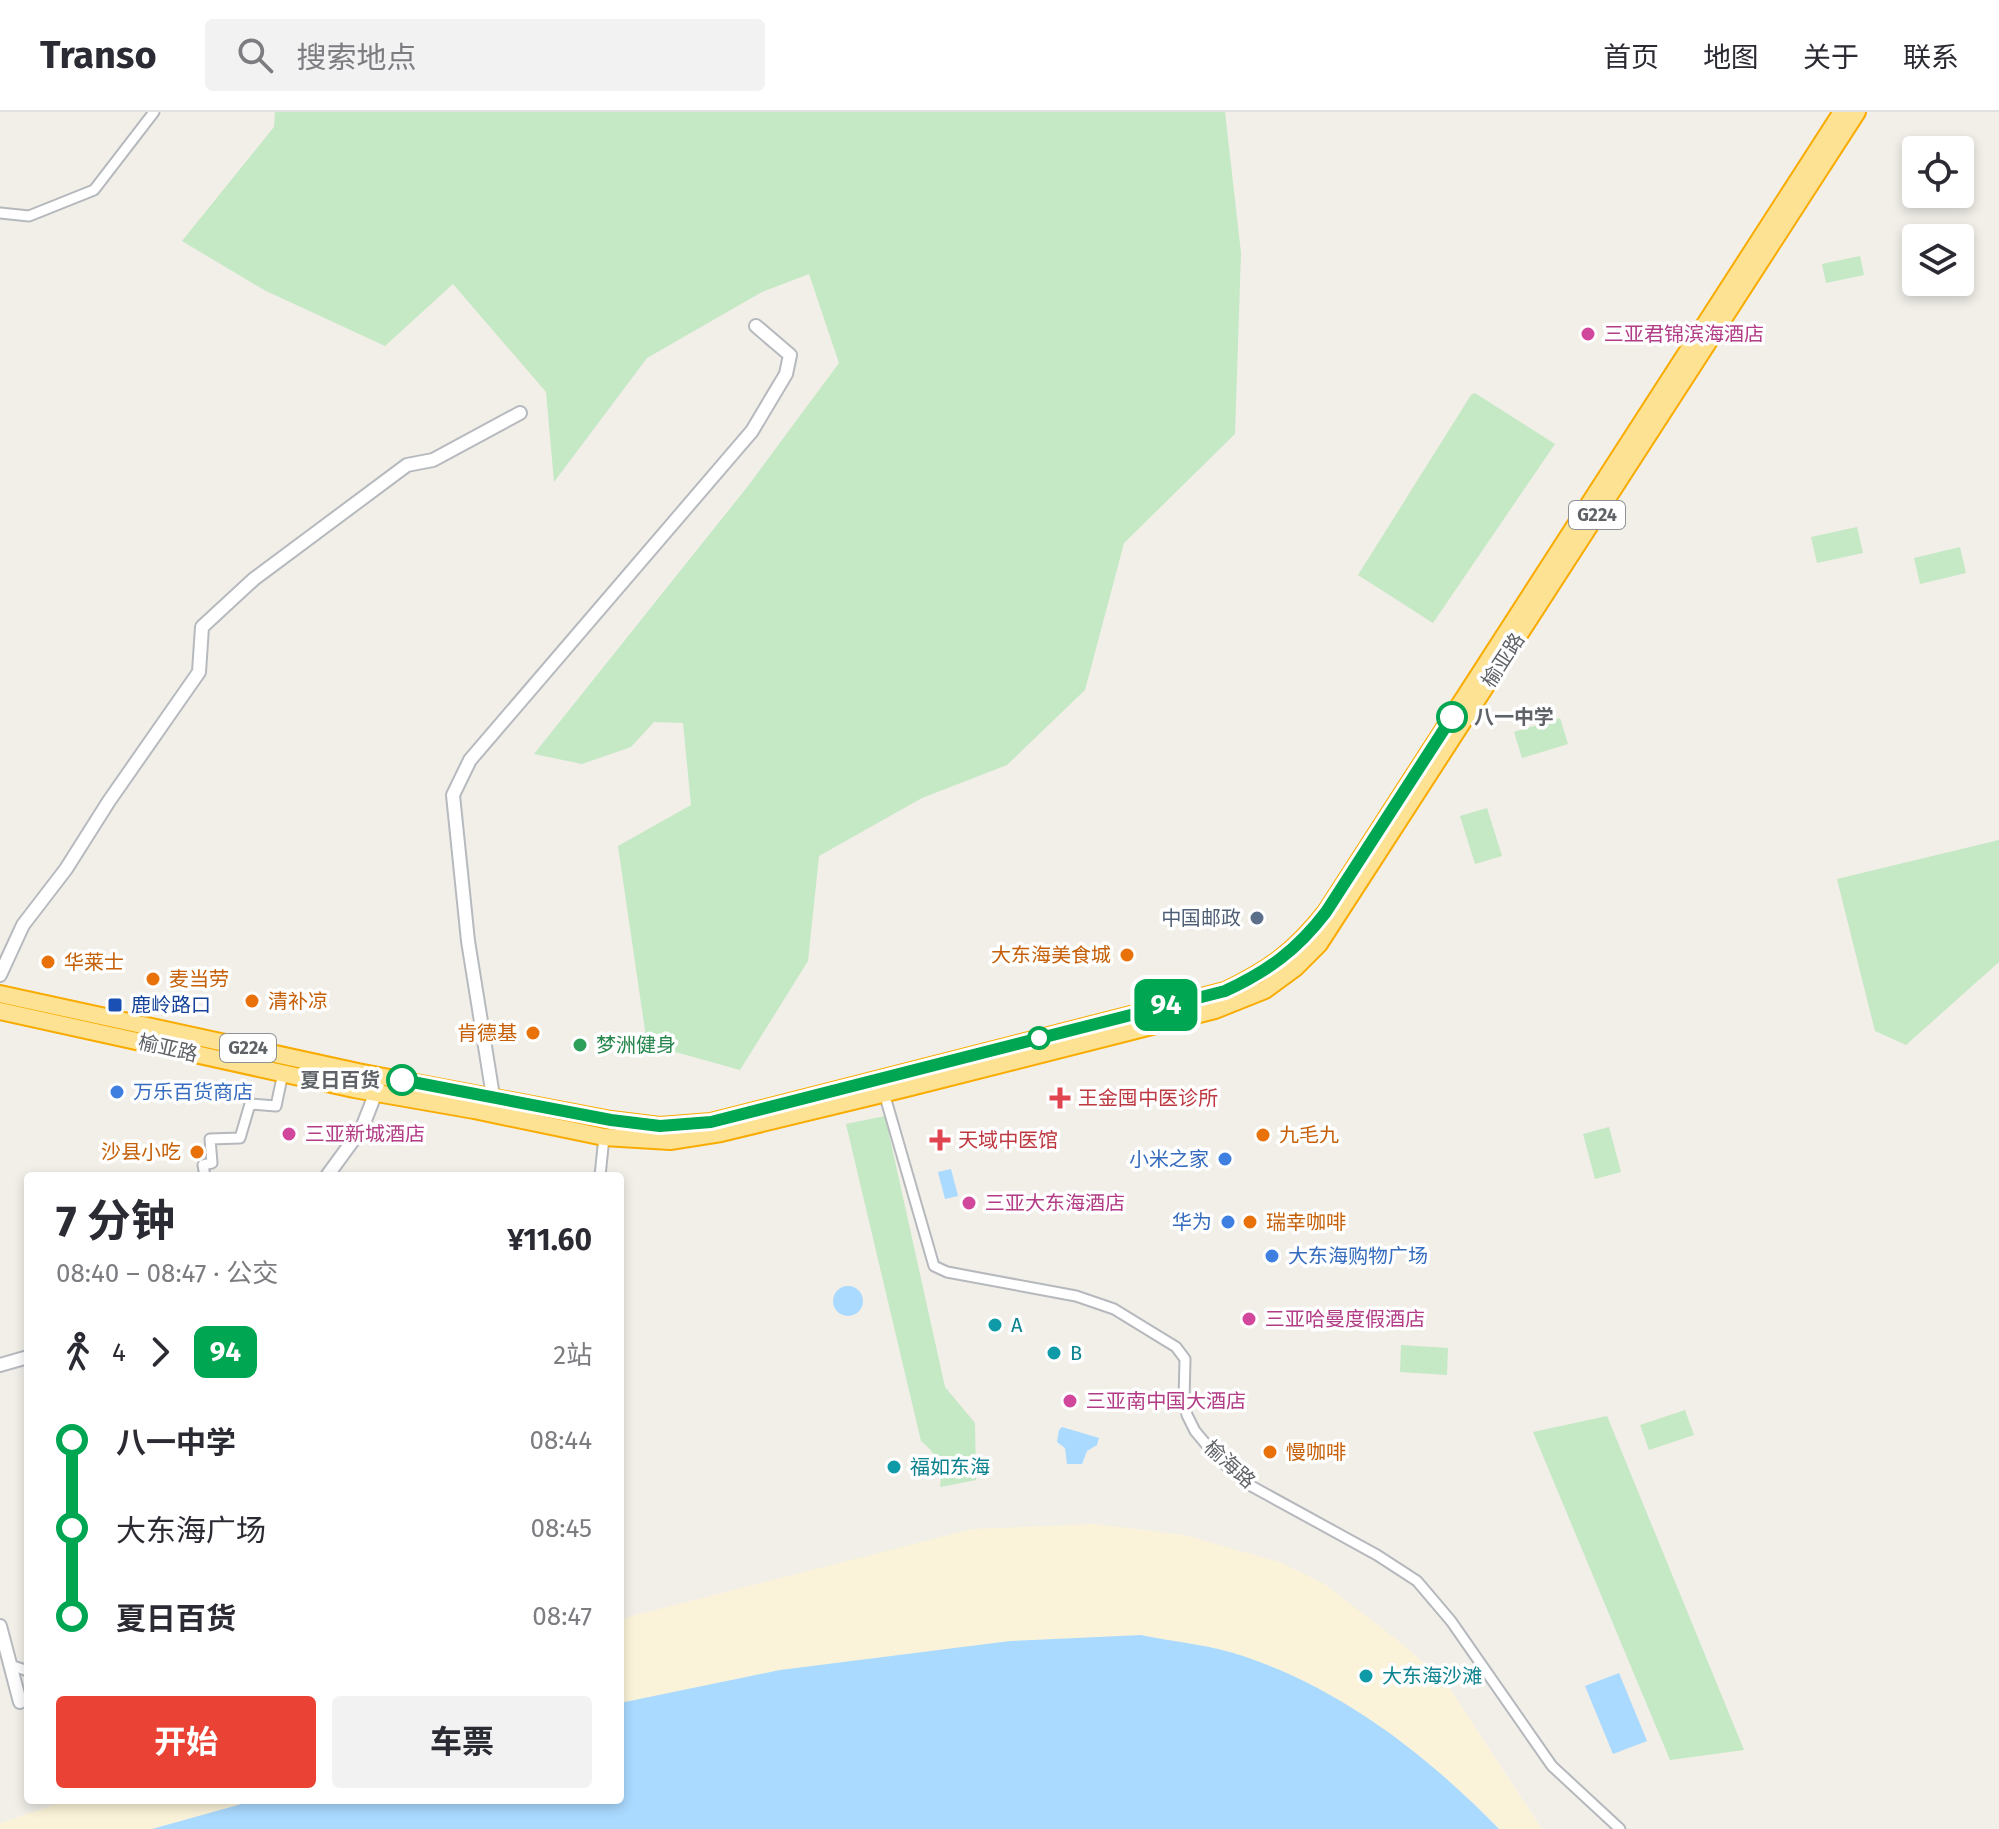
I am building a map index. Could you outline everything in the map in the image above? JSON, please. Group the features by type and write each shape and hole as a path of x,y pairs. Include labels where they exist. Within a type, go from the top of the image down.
{"highway":[{"name":"榆亚路","path":"0,994 604,1137 670,1141 721,1133 1225,991 1260,975 1306,937 1335,900 1842,112"},
{"name":"榆亚路","path":"0,1011 283,1073 493,1096 611,1120 660,1126 711,1122 882,1086 1215,1010 1265,990 1295,968 1319,944 1857,112"}],"street":[{"path":"0,213 29,216 94,190 154,112"},
{"path":"493,1096 468,941 453,795 470,760 752,431 786,374 790,355 756,326"},
{"path":"0,975 23,925 66,869 109,801 199,672 202,627 254,579 407,465 433,460 520,413"},
{"path":"204,1172 203,1165 212,1163 210,1139 240,1138 250,1104 276,1106 283,1073"},
{"path":"330,1172 362,1128 379,1084"},
{"name":"榆海路","path":"882,1086 934,1266 947,1272 1048,1289 1089,1300 1114,1309 1176,1347 1185,1359 1184,1401 1187,1415 1195,1431 1216,1456 1244,1482 1377,1555 1417,1581 1451,1621 1552,1766 1620,1829"},
{"path":"600,1172 604,1137"},
{"path":"0,1365 24,1358"},
{"path":"0,1626 24,1701"},
{"path":"10,1665 24,1670"}],"green space":[{"path":"275,112 1225,112 1241,253 1235,434 1124,543 1085,690 1007,765 922,798 819,856 808,961 740,1070 647,1044 618,846 691,805 683,723 654,722 631,747 582,764 534,754 748,486 839,363 809,274 762,292 647,358 554,482 546,392 453,284 385,346 264,290 182,241 274,127"},
{"path":"1860,256 1864,275 1826,283 1822,264"},
{"path":"1475,393 1555,444 1433,623 1358,575"},
{"path":"1857,527 1863,553 1817,563 1811,537"},
{"path":"1960,547 1966,573 1920,584 1914,558"},
{"path":"1560,718 1568,744 1522,758 1514,732"},
{"path":"1487,808 1502,856 1475,864 1460,816"},
{"path":"1999,840 1999,962 1906,1045 1875,1031 1837,879"},
{"path":"885,1116 945,1387 975,1423 976,1480 940,1487 938,1461 921,1441 846,1124"},
{"path":"1609,1127 1621,1172 1595,1179 1583,1134"},
{"path":"1401,1345 1448,1348 1447,1375 1400,1372"},
{"path":"1685,1410 1694,1435 1649,1450 1640,1425"},
{"path":"1607,1416 1744,1750 1670,1760 1533,1432"}],"sand":[{"path":"1095,1524 1184,1535 1279,1562 1323,1583 1400,1642 1446,1683 1542,1829 1499,1829 1474,1803 624,1703 624,1618 972,1529"},
{"path":"56,1804 242,1804 152,1829 0,1829 0,1823"}],"water":[{"path":"951,1169 958,1196 945,1199 938,1172"},
{"path":"848,1286 859,1290 863,1301 859,1312 848,1316 837,1312 833,1301 837,1290"},
{"path":"1062,1427 1099,1438 1097,1445 1087,1451 1082,1464 1067,1464 1065,1448 1057,1442"},
{"path":"1141,1635 1243,1656 1315,1687 1381,1727 1443,1775 1499,1829 152,1829 242,1804 624,1804 624,1702 780,1670 1010,1641"},
{"path":"1619,1673 1647,1741 1613,1754 1585,1686"}],"bus line":[{"name":"94","path":"402,1080 611,1120 660,1126 711,1122 1225,991 1260,975 1306,937 1326,912 1452,717"}],"place":[{"name":"三亚君锦滨海酒店","path":"1588,334"},
{"name":"八一中学","path":"1452,717"},
{"name":"中国邮政","path":"1257,918"},
{"name":"大东海美食城","path":"1127,955"},
{"name":"华莱士","path":"48,962"},
{"name":"麦当劳","path":"153,979"},
{"name":"清补凉","path":"252,1001"},
{"name":"鹿岭路口","path":"115,1005"},
{"name":"肯德基","path":"533,1033"},
{"name":"梦洲健身","path":"580,1045"},
{"name":"夏日百货","path":"402,1080"},
{"name":"万乐百货商店","path":"117,1092"},
{"name":"王金囤中医诊所","path":"1060,1098"},
{"name":"三亚新城酒店","path":"289,1134"},
{"name":"九毛九","path":"1263,1135"},
{"name":"天域中医馆","path":"940,1140"},
{"name":"沙县小吃","path":"197,1152"},
{"name":"小米之家","path":"1225,1159"},
{"name":"三亚大东海酒店","path":"969,1203"},
{"name":"华为","path":"1228,1222"},
{"name":"瑞幸咖啡","path":"1250,1222"},
{"name":"大东海购物广场","path":"1272,1256"},
{"name":"三亚哈曼度假酒店","path":"1249,1319"},
{"name":"A","path":"995,1325"},
{"name":"B","path":"1054,1353"},
{"name":"三亚南中国大酒店","path":"1070,1401"},
{"name":"慢咖啡","path":"1270,1452"},
{"name":"福如东海","path":"894,1467"},
{"name":"大东海沙滩","path":"1366,1676"}]}
